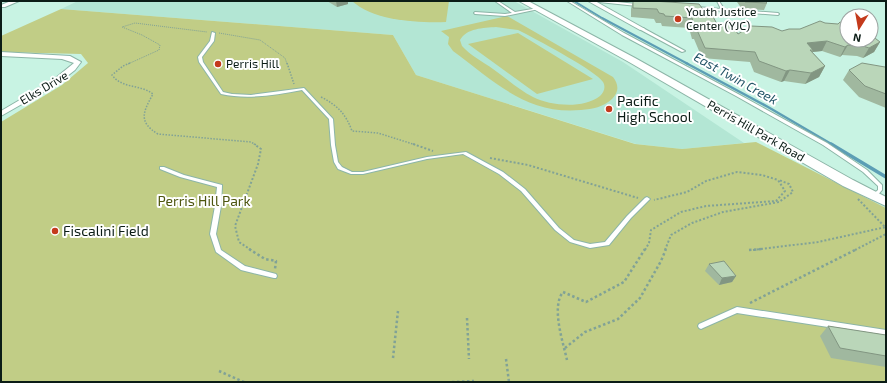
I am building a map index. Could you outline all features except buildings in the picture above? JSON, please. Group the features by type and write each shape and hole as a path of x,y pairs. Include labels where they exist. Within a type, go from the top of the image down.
{"street":[{"path":"3,6 16,1"},
{"name":"Perris Hill Park Road","path":"523,1 632,60 836,177 886,202"},
{"path":"591,1 642,30"},
{"name":"Elks Drive","path":"1,54 62,57 70,58 78,62 74,68 62,78 1,114"}],"lane":[{"path":"496,1 514,13"},
{"path":"568,1 623,34 738,94 825,144 865,171 880,186 880,190 874,196"},
{"path":"599,1 638,5"},
{"path":"718,1 723,10"},
{"path":"694,8 778,14"},
{"path":"475,13 505,14 538,9"},
{"path":"642,30 683,51"},
{"path":"213,33 212,41 200,57 201,62 222,93 232,96 254,96 303,89 331,119 336,162 340,168 351,172 363,173 427,158 464,153 501,173 523,190 557,229 572,241 590,246 607,244 629,217 648,199"},
{"path":"162,168 182,176 220,186 218,206 212,234 218,251 243,268 274,276"},
{"path":"701,326 737,310 886,333"}],"path":[{"path":"565,348 585,332 618,319 640,298 661,261 671,235 692,222 723,212 779,202 793,192 789,184 778,180"},
{"path":"857,199 886,227"},
{"path":"749,250 798,246 886,227"},
{"path":"737,310 886,234"},
{"path":"392,358 398,311"},
{"path":"467,318 469,359"},
{"path":"506,359 509,382"},
{"path":"219,371 244,382"},
{"path":"452,382 475,382"}],"shaded area":[{"name":"Pacific High School","path":"78,1 514,1 623,62 744,143 682,149 636,144 416,75 393,35 61,9"}],"green space":[{"path":"352,1 449,1 446,22 423,22 384,17 361,8"},
{"name":"Perris Hill Park","path":"61,9 393,35 416,75 635,144 682,149 756,142 886,208 886,382 1,382 1,122 62,85 88,63 81,54 1,52 1,36"},
{"path":"507,16 613,77 617,86 617,91 609,102 594,108 581,110 561,110 544,107 512,94 483,74 453,51 448,44 449,37 441,31","holes":["496,27 518,30 568,57 598,77 603,82 604,86 600,96 585,103 567,105 540,100 523,91 473,55 462,46 460,40 467,33 481,28"]},
{"path":"518,33 593,79 537,94 468,44"}],"waterway":[{"name":"East Twin Creek","path":"574,1 602,18 688,64"},
{"name":"East Twin Creek","path":"686,63 768,107 833,145"},
{"name":"East Twin Creek","path":"831,144 886,177"}],"place":[{"name":"Youth Justice Center (YJC)","path":"678,19"},
{"name":"Perris Hill","path":"218,64"},
{"name":"Pacific High School","path":"609,109"},
{"name":"Fiscalini Field","path":"55,231"}]}
